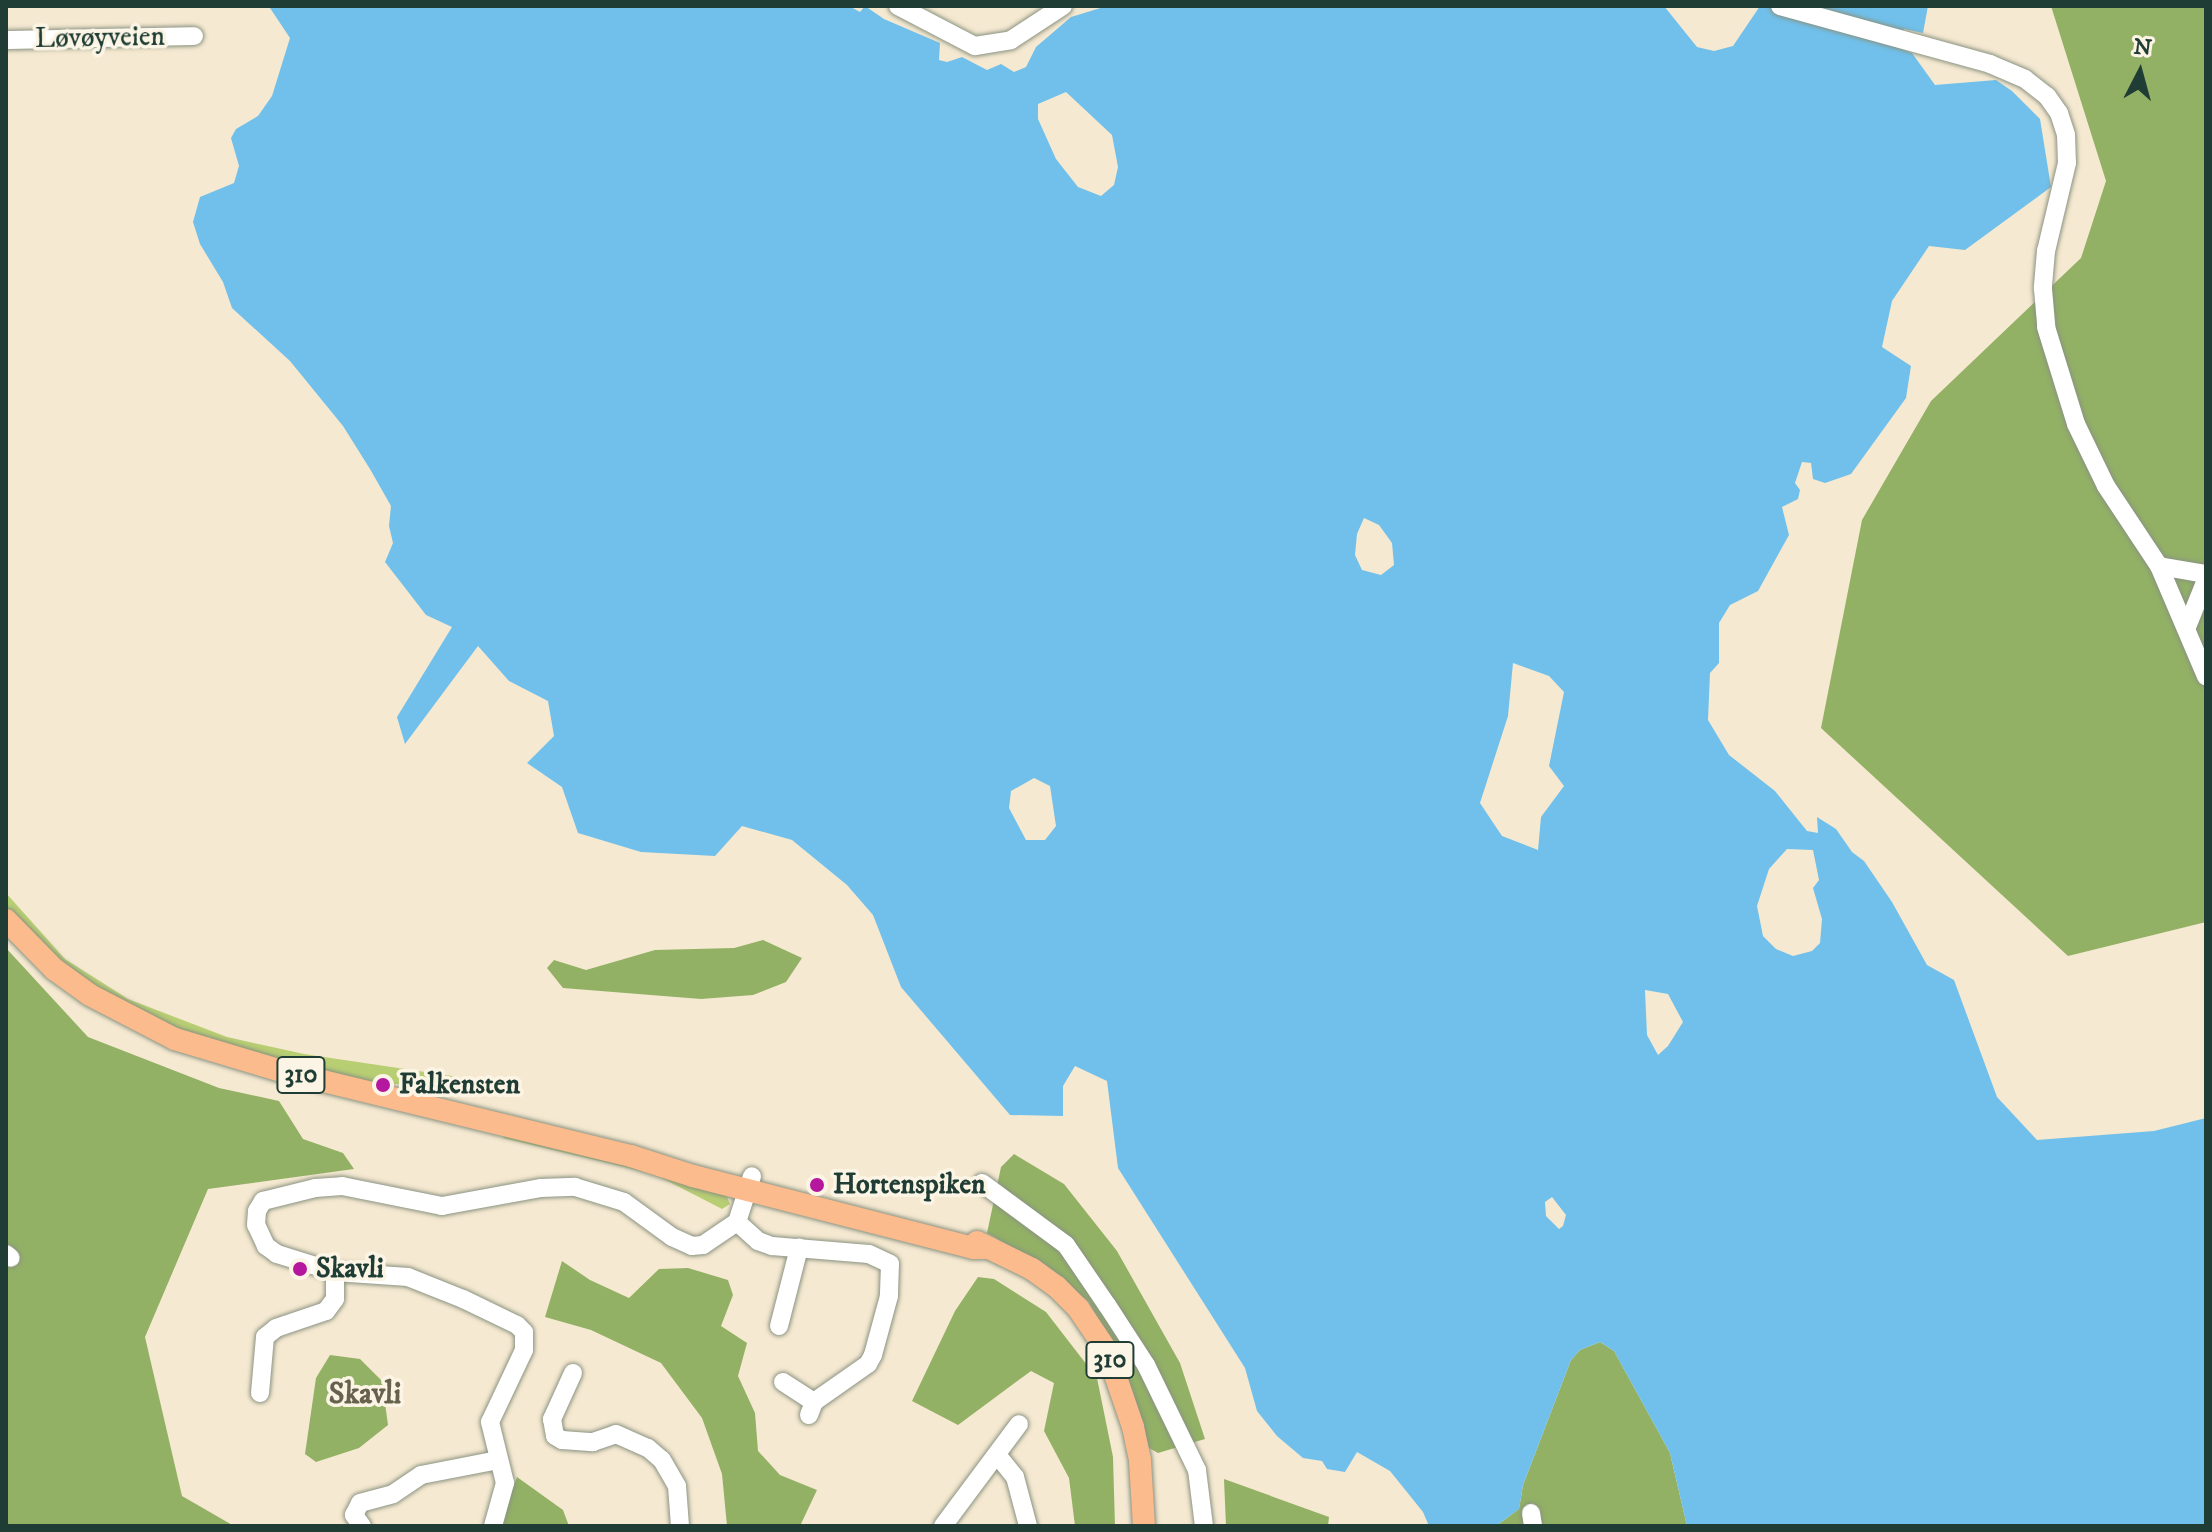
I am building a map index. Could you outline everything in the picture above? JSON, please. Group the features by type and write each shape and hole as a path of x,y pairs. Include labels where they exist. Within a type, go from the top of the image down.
{"main road":[{"name":"310","path":"6,920 54,969 90,995 175,1039 282,1071 631,1156 681,1161 750,1183 927,1223 1032,1269 1057,1287 1078,1308 1107,1351 1133,1427 1140,1461 1144,1526"}],"street":[{"path":"898,6 975,46 1011,40 1063,6"},
{"path":"1780,6 1990,64 2025,79 2047,96 2059,113 2066,135 2067,163 2046,251 2043,289 2046,327 2062,387 2095,465 2159,566 2206,676"},
{"name":"Løvøyveien","path":"6,40 194,36"},
{"path":"2159,566 2206,574"},
{"path":"2187,627 2206,580"},
{"path":"493,1526 505,1483 490,1422 524,1350 524,1332 517,1325 463,1299 408,1277 335,1272 313,1268 277,1254 266,1246 256,1217 263,1201 315,1188 342,1186 417,1203 456,1205 541,1188 566,1187 592,1190 624,1202 672,1237 692,1246 715,1240 737,1222 750,1183"},
{"path":"982,1183 1066,1245 1146,1365 1197,1470 1204,1526"},
{"path":"737,1222 758,1241 869,1254 883,1258 892,1271 873,1355 868,1364 812,1409 783,1382"},
{"path":"779,1326 799,1248"},
{"path":"260,1393 265,1337 276,1328 326,1311 335,1299 335,1272"},
{"path":"573,1373 552,1419 555,1436 562,1440 593,1442 616,1434 648,1448 662,1460 677,1486 680,1526"},
{"path":"943,1526 1019,1424"},
{"path":"998,1456 1015,1477 1028,1526"},
{"path":"362,1526 354,1515 360,1503 393,1494 421,1475 498,1460"}],"green space":[{"path":"2051,6 2206,6 2206,922 2068,956 1821,728 1862,520 1931,401 2081,258 2106,181"},
{"path":"6,893 65,959 128,999 227,1037 304,1054 472,1079 421,1085 370,1083 196,1042 74,977 6,910"},
{"path":"763,940 802,958 786,982 753,995 701,999 563,988 547,968 554,960 586,970 655,950 734,948"},
{"path":"6,948 88,1037 219,1088 279,1101 303,1139 343,1153 354,1169 208,1189 145,1337 182,1496 234,1526 6,1526"},
{"path":"506,1132 725,1192 730,1204 722,1209 654,1174 503,1138"},
{"path":"1014,1154 1064,1184 1117,1251 1180,1363 1205,1439 1158,1453 1149,1448 1126,1372 1089,1302 1049,1268 987,1233 1001,1167"},
{"path":"562,1261 590,1280 629,1298 659,1269 688,1268 728,1280 733,1295 721,1326 747,1343 738,1376 755,1413 758,1451 780,1475 817,1490 800,1526 727,1526 722,1474 702,1418 661,1363 591,1330 545,1317"},
{"path":"978,1277 994,1279 1046,1312 1097,1378 1113,1457 1115,1526 1075,1526 1069,1478 1044,1431 1054,1383 1031,1371 958,1425 912,1401 955,1311"},
{"path":"1600,1342 1614,1351 1670,1453 1687,1526 1496,1526 1519,1509 1523,1485 1571,1360 1580,1350"},
{"path":"330,1355 360,1359 382,1381 388,1425 359,1448 316,1462 305,1454 316,1378"},
{"path":"517,1477 563,1510 569,1526 499,1526"},
{"path":"1224,1479 1329,1517 1328,1526 1226,1526"}],"water":[{"path":"849,6 860,12 865,6 884,19 940,43 939,60 947,62 962,57 987,70 1001,64 1014,72 1026,67 1036,47 1071,17 1107,6 1664,6 1697,47 1714,51 1733,46 1760,6 1928,6 1923,33 1904,29 1893,46 1912,53 1935,85 1996,80 2012,91 2040,119 2051,187 1965,250 1929,246 1892,301 1882,347 1911,366 1906,398 1851,474 1825,483 1813,479 1811,463 1802,462 1795,483 1800,490 1798,499 1782,507 1789,535 1758,591 1730,605 1719,623 1719,663 1710,673 1708,720 1729,755 1775,791 1807,831 1818,833 1817,817 1836,829 1852,852 1864,861 1892,902 1927,965 1954,980 1997,1097 2037,1140 2154,1131 2206,1118 2206,1526 1687,1526 1670,1453 1614,1351 1600,1342 1580,1350 1571,1360 1523,1485 1519,1509 1496,1526 1429,1526 1423,1512 1390,1471 1357,1452 1345,1472 1327,1469 1322,1461 1303,1458 1277,1436 1257,1411 1245,1368 1118,1168 1107,1081 1075,1066 1063,1086 1063,1116 1010,1115 901,987 873,915 847,885 792,840 742,826 715,856 641,852 578,833 562,787 527,763 554,736 548,701 509,681 478,646 405,744 397,717 452,627 426,615 385,562 393,543 389,526 391,506 343,426 290,361 232,308 223,282 200,244 193,222 200,197 234,183 239,166 231,138 236,129 258,116 272,96 290,38 270,8","holes":["1066,92 1112,135 1118,167 1114,185 1101,196 1078,187 1056,159 1038,119 1038,104","1364,518 1379,525 1392,543 1394,565 1381,575 1362,570 1355,555 1357,534","1513,663 1549,676 1564,692 1549,766 1564,786 1541,817 1538,850 1502,836 1480,803 1508,716","1034,778 1050,786 1056,826 1045,840 1026,840 1009,808 1011,791","1787,849 1813,850 1819,880 1813,888 1822,919 1820,943 1812,951 1793,956 1776,949 1763,936 1757,906 1769,869","1645,990 1668,994 1683,1022 1668,1046 1658,1055 1647,1035","1552,1197 1566,1215 1559,1229 1546,1216 1545,1202"]}],"place":[{"name":"Falkensten","path":"383,1085"},
{"name":"Hortenspiken","path":"817,1185"},
{"name":"Skavli","path":"300,1269"}],"district":[{"name":"Skavli","path":"365,1395"}]}
